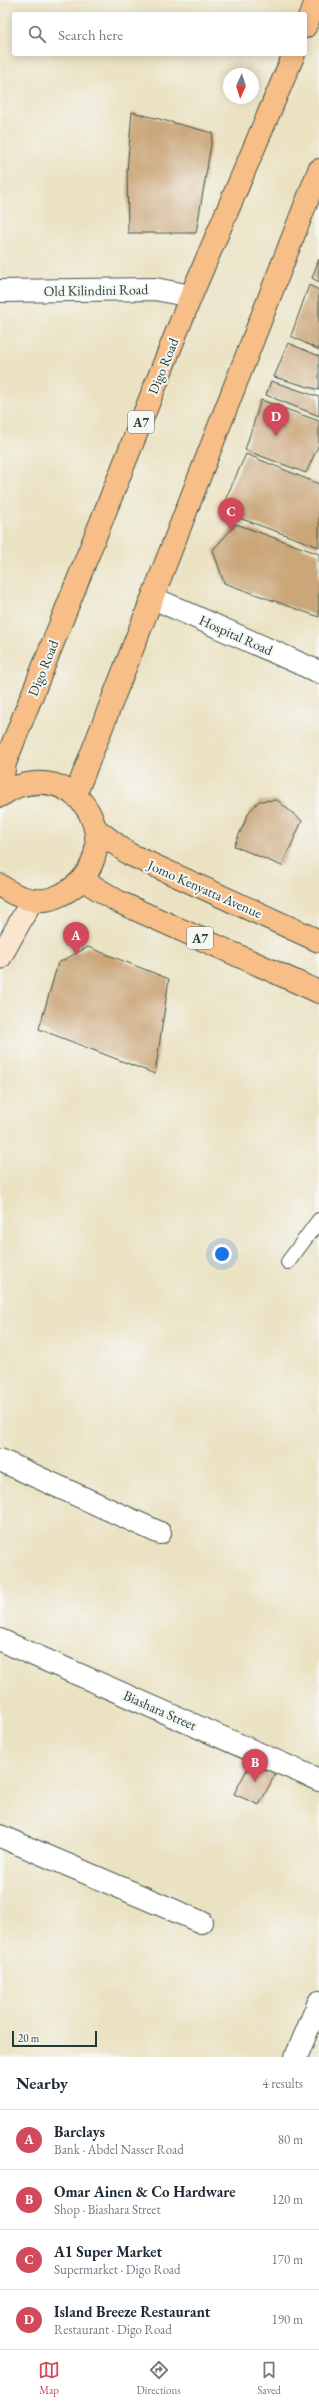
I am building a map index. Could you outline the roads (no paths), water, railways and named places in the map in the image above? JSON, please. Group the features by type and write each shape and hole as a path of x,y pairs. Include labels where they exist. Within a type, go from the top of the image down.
{"highway":[{"path":"307,22 317,0"},
{"name":"Digo Road","path":"0,795 5,763 191,296 293,56"},
{"path":"75,796 319,170"},
{"path":"0,795 17,786 38,782 58,786 75,796 89,811 96,829 97,847 92,864 83,880 69,892 51,899 32,900 10,893 0,885"},
{"name":"Jomo Kenyatta Avenue","path":"96,829 128,854 319,941"},
{"name":"A7","path":"83,880 119,902 319,992"}],"main road":[{"path":"0,958 32,900"}],"street":[{"name":"Old Kilindini Road","path":"0,291 155,289 191,296"},
{"name":"Hospital Road","path":"153,598 319,672"},
{"path":"0,1460 160,1533"},
{"name":"Biashara Street","path":"0,1640 319,1780"},
{"path":"0,1836 201,1922"},
{"path":"296,2057 319,2002"}],"lane":[{"path":"288,1262 319,1220"}],"place":[{"name":"Island Breeze Restaurant","path":"276,436"},
{"name":"A1 Super Market","path":"231,531"},
{"name":"Barclays","path":"76,955"},
{"name":"Omar Ainen & Co Hardware","path":"255,1782"}]}
